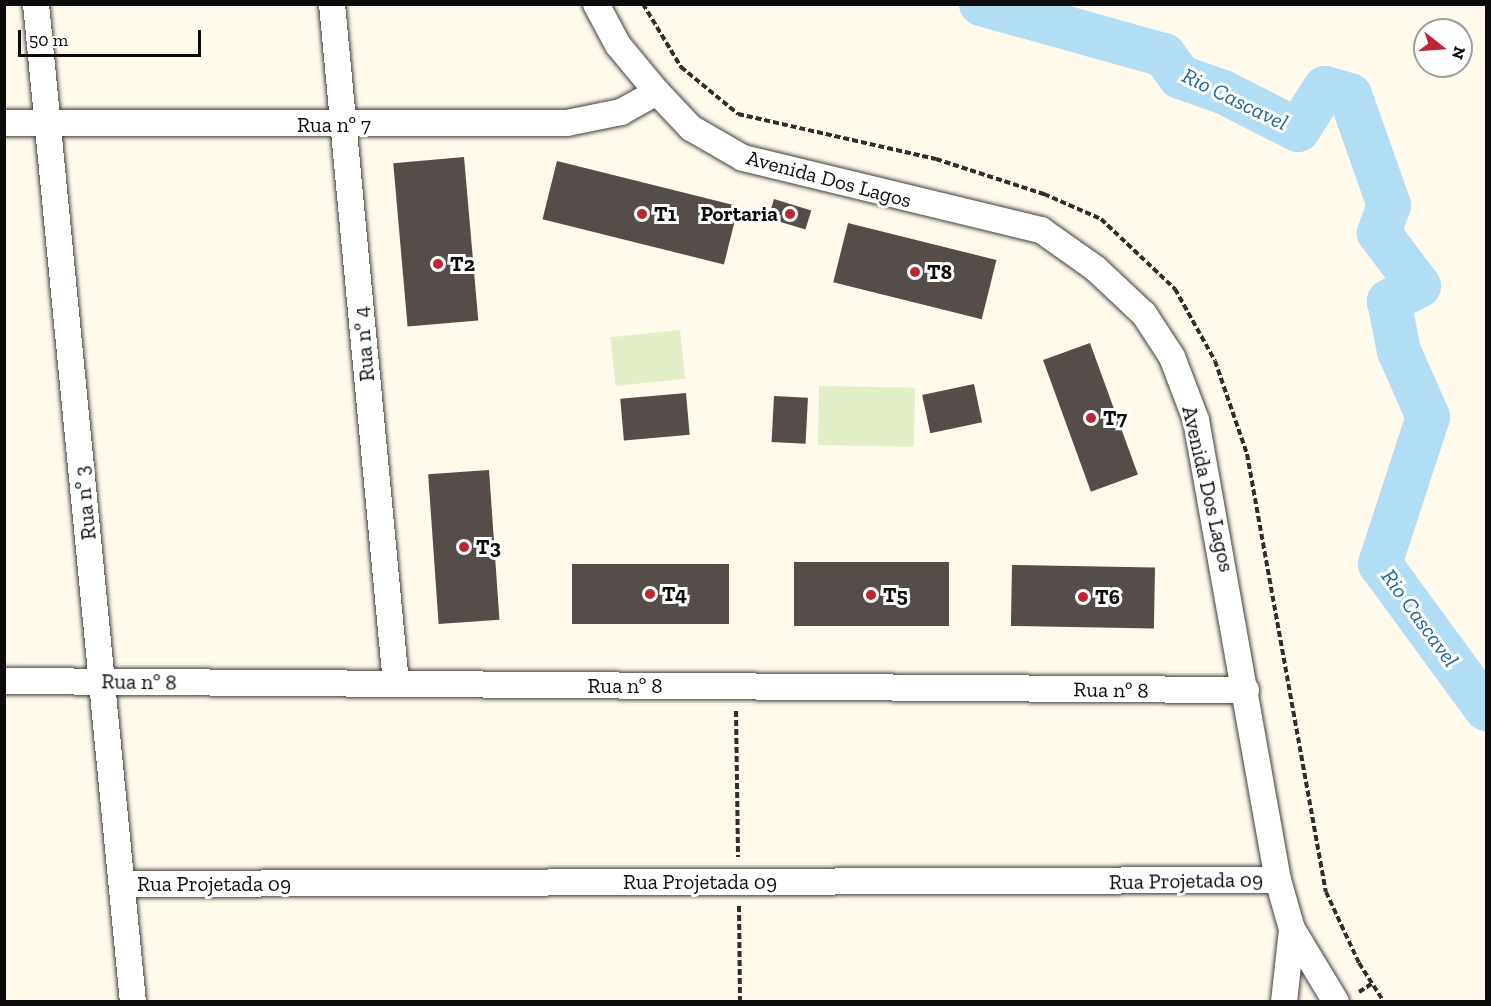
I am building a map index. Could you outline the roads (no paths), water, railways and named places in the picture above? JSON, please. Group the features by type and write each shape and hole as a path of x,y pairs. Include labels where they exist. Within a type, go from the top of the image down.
{"street":[{"name":"Rua nº 3","path":"36,4 133,1002"},
{"name":"Rua nº 4","path":"332,4 396,684"},
{"name":"Avenida Dos Lagos","path":"596,4 618,45 657,93 692,128 743,159 1041,230 1096,269 1143,314 1172,357 1196,420 1246,690 1278,880 1292,929"},
{"name":"Rua nº 7","path":"4,123 343,125 567,123 621,112 657,93"},
{"name":"Rua nº 8","path":"4,681 1246,690"},
{"name":"Rua Projetada 09","path":"122,884 1278,880"},
{"path":"1284,1002 1292,929"},
{"path":"1292,929 1336,1002"}],"waterway":[{"name":"Rio Cascavel","path":"981,4 1164,55 1180,77 1223,92 1298,130 1325,88 1350,95 1389,205 1379,233 1419,286 1389,301 1399,351 1428,417 1380,564 1486,709"}],"place":[{"name":"T1","path":"642,214"},
{"name":"Portaria","path":"790,214"},
{"name":"T2","path":"438,264"},
{"name":"T8","path":"915,272"},
{"name":"T7","path":"1091,418"},
{"name":"T3","path":"464,547"},
{"name":"T4","path":"650,594"},
{"name":"T5","path":"871,595"},
{"name":"T6","path":"1083,597"}]}
